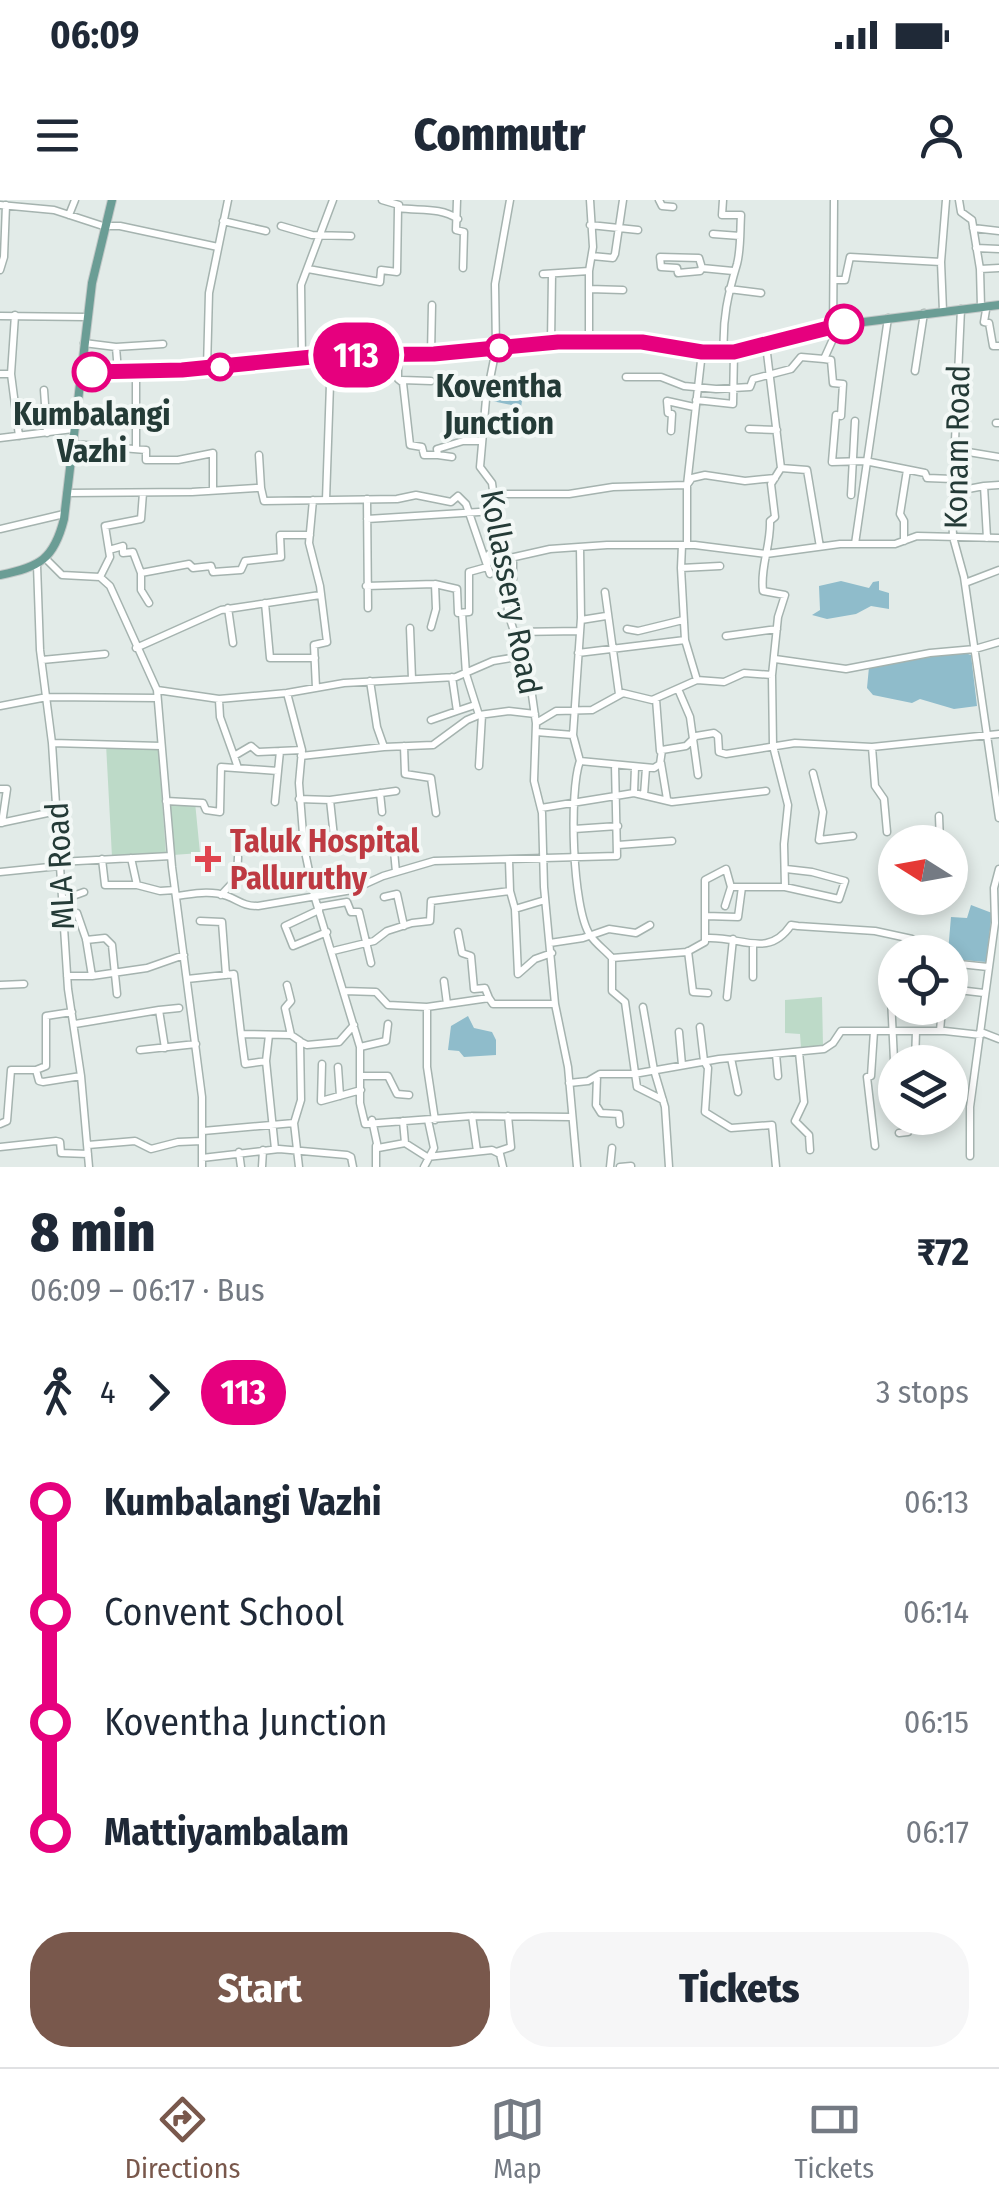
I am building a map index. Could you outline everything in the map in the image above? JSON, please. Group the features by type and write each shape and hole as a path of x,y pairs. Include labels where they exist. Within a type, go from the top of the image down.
{"main road":[{"path":"0,574 41,562 57,546 67,493 87,317 103,226 112,200"},
{"path":"79,372 207,368 332,355 431,354 551,343 642,342 702,352 729,352 832,326 999,305"}],"street":[{"path":"69,215 75,200"},
{"path":"207,368 208,305 228,200"},
{"path":"302,358 300,285 333,200"},
{"path":"382,200 424,212 439,210 458,220"},
{"path":"423,200 424,212"},
{"path":"457,200 456,230 464,232 463,268"},
{"name":"Kollassery Road","path":"510,200 495,284 496,349 480,470 491,480 506,556 512,562 507,596 536,723 534,781 541,808 545,900 578,1167"},
{"path":"590,200 590,342"},
{"path":"592,256 612,258 623,200"},
{"path":"659,200 662,206 672,207"},
{"path":"671,431 672,414 668,413 667,402 733,404 734,387 723,326 741,215 722,215 723,200"},
{"path":"824,359 833,339 834,200"},
{"path":"943,311 941,262 946,200"},
{"path":"960,200 960,212 972,220 974,228 981,306 986,310 984,322 989,323 993,346 999,346"},
{"path":"308,269 380,282 381,270 396,272 399,204"},
{"path":"0,270 4,257 3,205 54,210 103,226 120,226 218,248"},
{"path":"223,222 266,232"},
{"path":"590,225 638,230"},
{"path":"281,226 319,235 352,236"},
{"path":"974,228 999,230"},
{"path":"713,234 740,236"},
{"path":"976,248 999,249"},
{"path":"835,280 845,280 850,257 941,262"},
{"path":"702,268 700,258 660,258 661,268 676,268 678,272 702,268 734,270"},
{"path":"980,269 999,268"},
{"path":"551,343 548,274 590,271"},
{"path":"590,289 623,290"},
{"path":"728,289 761,293"},
{"path":"431,354 432,305"},
{"name":"Konam Road","path":"961,308 953,537 965,583 999,817"},
{"path":"915,371 924,313"},
{"path":"16,315 12,374 19,436"},
{"path":"0,316 87,317"},
{"path":"854,544 888,318"},
{"path":"83,343 116,347 163,344"},
{"path":"766,344 780,468 772,484 775,517 770,521 763,591 785,594 772,675 772,746 788,805 784,888"},
{"path":"116,347 118,372"},
{"path":"696,677 683,620 681,568 702,352"},
{"path":"398,354 410,445 422,448 424,455 452,457"},
{"path":"326,500 332,355"},
{"path":"626,377 661,376 698,388 750,387 753,379 791,369 801,356 831,360 833,383 843,384 832,462 865,461 926,473 927,478 964,482 968,489 999,485"},
{"path":"136,372 136,449"},
{"path":"0,374 12,374"},
{"path":"400,380 431,381"},
{"path":"44,390 48,433"},
{"path":"850,495 855,422"},
{"path":"0,438 73,429"},
{"path":"749,430 777,430"},
{"path":"438,455 438,449 448,445 481,441"},
{"path":"72,444 146,450 146,460 178,460 213,453 213,491"},
{"path":"956,450 999,457"},
{"path":"258,455 264,501 416,495 451,502 458,496 469,513 488,570"},
{"path":"780,468 807,470 820,547"},
{"path":"904,541 900,514 906,470"},
{"path":"688,485 692,478 705,474 745,482 775,478"},
{"path":"493,494 569,494 614,486 688,485"},
{"path":"984,486 986,538"},
{"path":"67,493 261,488"},
{"path":"100,577 110,556 105,526 141,520 143,493"},
{"path":"366,499 368,608"},
{"path":"313,500 310,535 327,642 314,644 316,688"},
{"path":"368,519 495,511"},
{"path":"0,529 64,514"},
{"path":"141,573 188,564 193,568 211,566 213,572 241,570 246,560 280,557 280,536 310,535"},
{"path":"488,570 489,554 506,556 580,547 684,545 766,554 904,541 917,536 999,538"},
{"path":"109,550 123,546 124,553 134,552 142,590 149,603"},
{"path":"580,547 581,620 573,735 580,760 574,777 574,829 582,910 590,936 612,958 612,991 624,1002 638,1087 663,1100"},
{"path":"41,562 62,575 100,577 110,586 157,694 171,856 196,1044 202,1163 239,1152 275,1150 347,1155 352,1167"},
{"name":"MLA Road","path":"41,562 42,660 52,742 67,976 82,1076 89,1167"},
{"path":"681,568 720,566"},
{"path":"366,586 436,584 457,589 458,613 469,612 469,572 488,570"},
{"path":"965,583 999,570"},
{"path":"431,627 436,584"},
{"path":"605,592 619,694"},
{"path":"136,648 228,608 321,595"},
{"path":"266,603 270,658 315,658"},
{"path":"228,608 233,643"},
{"path":"462,612 466,674 480,715 480,766"},
{"path":"581,620 606,616"},
{"path":"627,629 638,631 683,620"},
{"path":"410,628 412,679"},
{"path":"726,636 777,629"},
{"path":"515,632 580,631"},
{"path":"578,653 686,640"},
{"path":"775,658 846,669 999,642"},
{"path":"42,660 105,654"},
{"path":"0,706 46,697 157,694 219,699 287,693 452,677 493,661 522,656"},
{"path":"536,723 556,711 599,707 619,694 656,699 696,677 724,682 744,673 772,675"},
{"path":"452,677 457,711"},
{"path":"370,682 384,747"},
{"path":"678,689 690,717 698,776"},
{"path":"287,693 302,753 304,847 314,895 360,1047 365,1124 472,1116 571,1117"},
{"path":"219,699 220,717 238,768"},
{"path":"656,699 660,762 668,800"},
{"path":"431,720 476,704"},
{"path":"234,756 252,746 258,752 302,753 433,746 480,715 510,711 573,735"},
{"path":"660,751 686,746 696,736 716,734 718,752 726,754 810,742 872,748 999,734"},
{"path":"52,742 162,746"},
{"path":"404,746 404,774 431,778 436,813"},
{"path":"872,748 875,786 884,799 886,825"},
{"path":"275,802 280,751"},
{"path":"580,760 646,768 658,767 660,762"},
{"path":"102,859 105,885 136,885 176,893 211,892 231,897 242,906 352,890 434,861 617,856 615,765"},
{"path":"166,801 203,803 206,810 220,812 220,767 278,771"},
{"path":"634,793 635,767"},
{"path":"644,795 646,768"},
{"path":"813,774 823,812 819,840 853,836"},
{"path":"0,789 7,789 1,823 57,811"},
{"path":"300,799 330,800 396,791"},
{"path":"541,808 634,793 668,800 766,791"},
{"path":"380,792 382,812"},
{"path":"330,800 335,846"},
{"path":"939,816 939,825"},
{"path":"574,829 618,826"},
{"path":"304,847 362,840 394,851 396,872"},
{"path":"618,845 672,841"},
{"path":"0,872 102,859 171,856"},
{"path":"221,895 237,878 238,857"},
{"path":"131,858 136,885"},
{"path":"509,860 518,974 535,958 552,953"},
{"path":"707,938 704,880 726,869 731,887 725,906"},
{"path":"731,887 784,888 839,899 845,881 786,869"},
{"path":"970,1156 970,1107 999,869"},
{"path":"706,916 738,918 742,887"},
{"path":"333,951 430,921 431,901 510,891"},
{"path":"62,900 84,892"},
{"path":"384,898 397,894 404,926"},
{"path":"515,909 545,900"},
{"path":"327,932 294,946 285,926 319,908 346,902 352,912 359,912 372,963"},
{"path":"63,915 77,913 92,976"},
{"path":"200,921 222,922 226,975"},
{"path":"550,943 610,929 636,933 650,924"},
{"path":"612,958 688,951 707,938 773,943 791,926 896,935"},
{"path":"458,932 462,954 471,956 474,990 485,988 493,1004 555,1004"},
{"path":"86,940 108,939 117,994"},
{"path":"727,997 732,939"},
{"path":"753,944 754,977"},
{"path":"688,951 694,992 708,992"},
{"path":"67,976 147,968 184,955"},
{"path":"968,965 988,967"},
{"path":"188,979 234,974 245,1064 266,1061"},
{"path":"444,980 447,1004"},
{"path":"0,984 24,984"},
{"path":"287,986 291,1001 285,1008 291,1035"},
{"path":"344,991 376,992 388,1005 428,1006 488,998"},
{"path":"968,991 984,993"},
{"path":"424,1167 434,1148 428,1006"},
{"path":"74,1024 179,1008"},
{"path":"643,1008 663,1100 668,1167"},
{"path":"159,1010 165,1048"},
{"path":"0,1068 36,1070 46,1066 46,1016 72,1012"},
{"path":"360,1047 386,1041 388,1024"},
{"path":"241,1034 291,1035 308,1045 339,1042 354,1025"},
{"path":"893,1025 894,1045"},
{"path":"940,1031 941,1025"},
{"path":"700,1027 708,1068 706,1112 731,1128 772,1125 776,1167"},
{"path":"916,1030 916,1045"},
{"path":"874,1031 867,1076 875,1146"},
{"path":"678,1032 682,1064"},
{"path":"569,1084 618,1072 634,1074 682,1064 829,1047 841,1032 981,1033 999,1040"},
{"path":"269,1035 266,1061 275,1150"},
{"path":"299,1167 294,1123 301,1100 300,1042"},
{"path":"140,1050 196,1044"},
{"path":"799,1052 804,1102 795,1121 809,1135 810,1150"},
{"path":"776,1054 778,1076"},
{"path":"731,1058 738,1092"},
{"path":"322,1064 321,1101 361,1090"},
{"path":"338,1066 340,1096"},
{"path":"0,1124 7,1120 11,1070"},
{"path":"36,1070 43,1082 82,1076"},
{"path":"361,1076 388,1076 397,1094 409,1095"},
{"path":"598,1076 596,1105 601,1113 620,1114 620,1124"},
{"path":"472,1116 477,1151"},
{"path":"376,1146 404,1143 427,1157 496,1152 511,1147 508,1116"},
{"path":"374,1121 376,1167"},
{"path":"403,1121 404,1143"},
{"path":"202,1131 294,1123"},
{"path":"0,1148 56,1141 60,1142 61,1153 135,1141 150,1149 202,1140"},
{"path":"610,1167 612,1148"},
{"path":"262,1167 263,1150"},
{"path":"239,1152 241,1167"},
{"path":"496,1152 503,1167"},
{"path":"620,1167 630,1166"}],"green space":[{"path":"106,744 158,745 166,854 112,857"},
{"path":"169,801 195,802 200,853 173,855"},
{"path":"822,997 823,1046 801,1048 800,1034 785,1033 785,1000"}],"water":[{"path":"496,383 524,389 521,407 492,401"},
{"path":"841,581 869,588 879,581 879,590 889,593 889,609 871,606 856,614 827,619 812,615 820,610 819,586"},
{"path":"962,652 971,655 977,706 954,709 920,699 912,703 873,695 867,688 869,667"},
{"path":"971,905 992,913 986,962 968,960 968,935 949,935 951,917 967,918"},
{"path":"468,1016 474,1028 492,1032 496,1055 464,1057 459,1051 448,1050 451,1026"}],"bus line":[{"name":"113","path":"92,372 182,370 332,355 434,354 558,342 642,342 702,352 734,352 844,324"}],"place":[{"name":"Koventha Junction","path":"499,348"},
{"name":"Kumbalangi Vazhi","path":"92,372"},
{"name":"Taluk Hospital Palluruthy","path":"208,859"}]}
